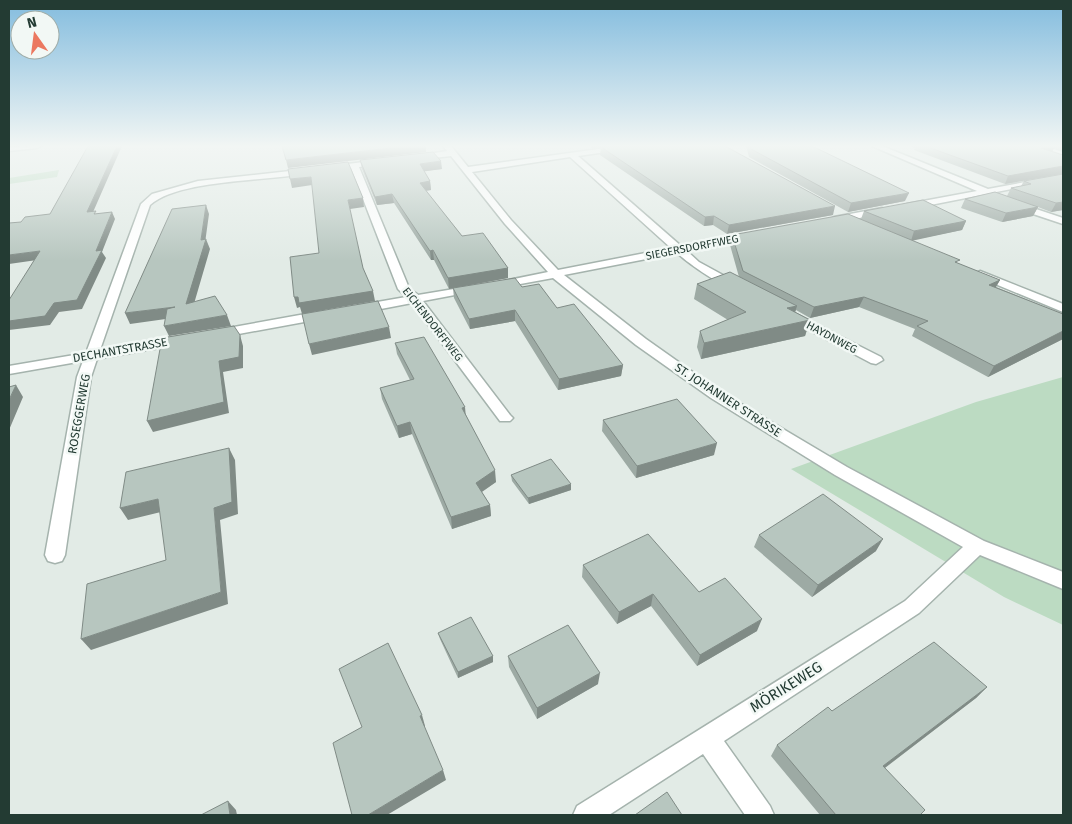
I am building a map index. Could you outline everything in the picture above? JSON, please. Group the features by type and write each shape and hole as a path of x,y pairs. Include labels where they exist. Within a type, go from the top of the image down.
{"street":[{"name":"ROSEGGERWEG","path":"55,555 84,377 146,204 155,196 196,184"},
{"name":"EICHENDORFFWEG","path":"362,184 404,289 415,299 505,418"},
{"name":"ST. JOHANNER STRASSE","path":"478,184 508,222 557,275 641,342 716,395 841,471 977,546 1063,581"},
{"path":"605,184 695,264 747,291"},
{"path":"966,184 1004,201 1063,221"},
{"path":"828,221 1024,184"},
{"path":"830,208 862,226"},
{"name":"SIEGERSDORFFWEG","path":"557,275 762,233"},
{"path":"972,271 1063,308"},
{"name":"DECHANTSTRASSE","path":"9,370 557,275"},
{"name":"HAYDNWEG","path":"781,310 876,360"},
{"name":"MÖRIKEWEG","path":"586,815 912,607 977,546"},
{"path":"706,737 761,815"}],"green space":[{"path":"1063,377 1063,625 1004,597 791,469 976,402"}],"building":[{"path":"67,184 100,184 87,212 96,211 94,214 112,212 96,251 102,250 77,300 54,303 45,316 9,321 9,300 40,251 9,255 9,223 21,222 25,217 50,214"},
{"path":"312,184 357,184 363,198 348,200 363,268 373,291 299,303 298,297 294,297 290,257 319,253"},
{"path":"370,184 421,184 462,236 483,233 508,268 448,278 433,250 430,251 392,194 375,197"},
{"path":"657,184 795,184 835,206 729,225 714,216 705,217"},
{"path":"817,184 891,184 909,193 851,203"},
{"path":"1029,184 1063,184 1063,202 1056,203 1011,188"},
{"path":"995,192 1038,207 1006,213 965,199"},
{"path":"923,200 966,221 914,231 864,211"},
{"path":"206,205 201,240 206,239 186,304 215,296 227,315 164,326 167,309 175,307 125,313 172,209"},
{"path":"848,214 960,260 955,262 1000,280 989,285 1063,314 1063,331 994,366 917,326 928,321 864,297 814,307 743,271 732,235"},
{"path":"730,272 797,306 787,308 810,320 704,343 700,331 746,312 697,284"},
{"path":"515,278 522,287 539,284 557,308 574,304 623,365 559,379 515,310 469,319 453,288"},
{"path":"378,301 389,327 309,344 302,314"},
{"path":"234,326 240,335 239,357 219,361 224,402 147,421 162,338"},
{"path":"424,337 465,407 462,408 495,470 476,483 490,505 451,517 410,422 397,426 380,388 414,379 395,343"},
{"path":"16,385 9,400 9,387"},
{"path":"677,399 717,443 637,466 603,420"},
{"path":"229,448 232,502 214,508 221,592 81,639 87,584 166,560 158,499 120,508 126,472"},
{"path":"551,459 571,484 528,498 511,475"},
{"path":"823,494 883,539 818,585 759,535"},
{"path":"648,534 699,592 725,578 762,619 700,655 653,594 619,612 583,565"},
{"path":"471,617 493,656 458,672 438,633"},
{"path":"568,625 600,673 537,708 508,656"},
{"path":"934,642 987,687 883,766 925,810 920,815 836,815 777,745 828,707 832,711"},
{"path":"388,643 422,715 420,716 443,770 368,815 352,815 333,743 362,727 339,669"},
{"path":"667,792 682,815 635,815"},
{"path":"228,801 230,815 201,815"}]}
